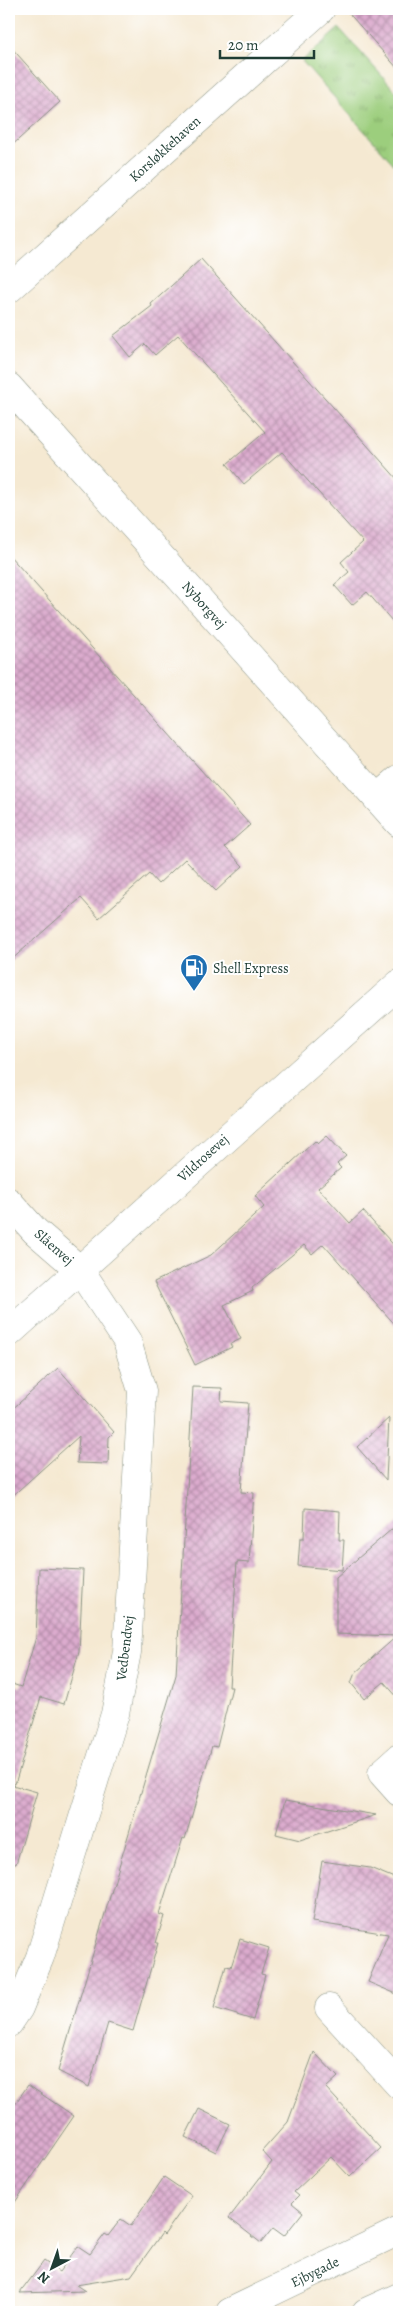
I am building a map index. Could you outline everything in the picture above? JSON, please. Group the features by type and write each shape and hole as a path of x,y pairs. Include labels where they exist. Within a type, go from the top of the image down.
{"street":[{"name":"Korsløkkehaven","path":"9,289 322,9"},
{"name":"Nyborgvej","path":"9,387 399,823"},
{"path":"377,798 399,779"},
{"name":"Vildrosevej","path":"9,1333 399,984"},
{"name":"Slåenvej","path":"9,1202 35,1231 80,1270"},
{"name":"Vedbendvej","path":"9,2023 19,2008 40,1957 115,1714 127,1652 142,1391 127,1341 80,1270"},
{"path":"399,1758 382,1773 399,1792"},
{"path":"329,2008 399,2085"},
{"name":"Ejbygade","path":"230,2312 399,2231"},
{"path":"366,2312 399,2297"}],"green space":[{"path":"339,28 399,95 399,170 302,61"}],"building":[{"path":"345,9 399,9 399,70"},
{"path":"9,45 60,102 9,148"},
{"path":"201,259 399,481 399,629 367,592 352,605 334,585 349,572 341,562 363,542 282,452 244,484 227,464 265,432 178,335 155,355 145,344 130,357 113,336 152,306 151,304"},
{"path":"9,555 250,825 225,847 243,866 216,891 185,859 158,884 149,874 99,918 81,898 9,962"},
{"path":"327,1136 346,1156 337,1164 341,1168 318,1188 350,1223 363,1211 399,1251 399,1329 323,1244 312,1254 304,1245 252,1288 253,1291 224,1305 241,1339 230,1344 232,1347 195,1365 154,1282 211,1255 264,1207 255,1196 315,1141 318,1144"},
{"path":"58,1368 114,1432 109,1437 108,1464 77,1463 79,1436 9,1499 9,1412"},
{"path":"193,1387 222,1388 221,1401 248,1403 241,1492 254,1493 249,1563 237,1562 229,1687 232,1687 217,1747 212,1746 185,1839 183,1838 159,1914 164,1916 156,1943 158,1943 133,2031 108,2023 89,2087 58,2071 176,1675"},
{"path":"389,1418 386,1480 357,1447"},
{"path":"305,1508 340,1511 339,1540 344,1540 342,1570 298,1566 300,1538 304,1538"},
{"path":"399,1523 399,1699 384,1682 364,1699 351,1683 355,1673 397,1636 336,1634 336,1577"},
{"path":"39,1568 83,1570 79,1652 64,1704 41,1697 15,1784 9,1783 9,1683 21,1687 36,1637"},
{"path":"9,1784 37,1792 16,1864 9,1863"},
{"path":"285,1800 376,1815 300,1840 276,1834"},
{"path":"322,1861 370,1868 399,1880 399,1995 368,1982 388,1934 312,1922"},
{"path":"240,1939 269,1948 261,1974 265,1975 253,2020 214,2008 226,1966 231,1967"},
{"path":"314,2052 338,2077 326,2088 381,2148 350,2177 331,2157 294,2192 299,2196 292,2203 303,2212 284,2236 273,2228 261,2243 229,2218 272,2162 262,2151 288,2122"},
{"path":"28,2085 74,2116 9,2211 9,2113"},
{"path":"199,2109 230,2124 216,2152 185,2137"},
{"path":"164,2177 192,2196 131,2276 76,2285 85,2291 20,2293 44,2261 59,2272 78,2246 90,2254 105,2234 108,2236 121,2219 131,2226"}],"place":[{"name":"Shell Express","path":"194,992"}]}
